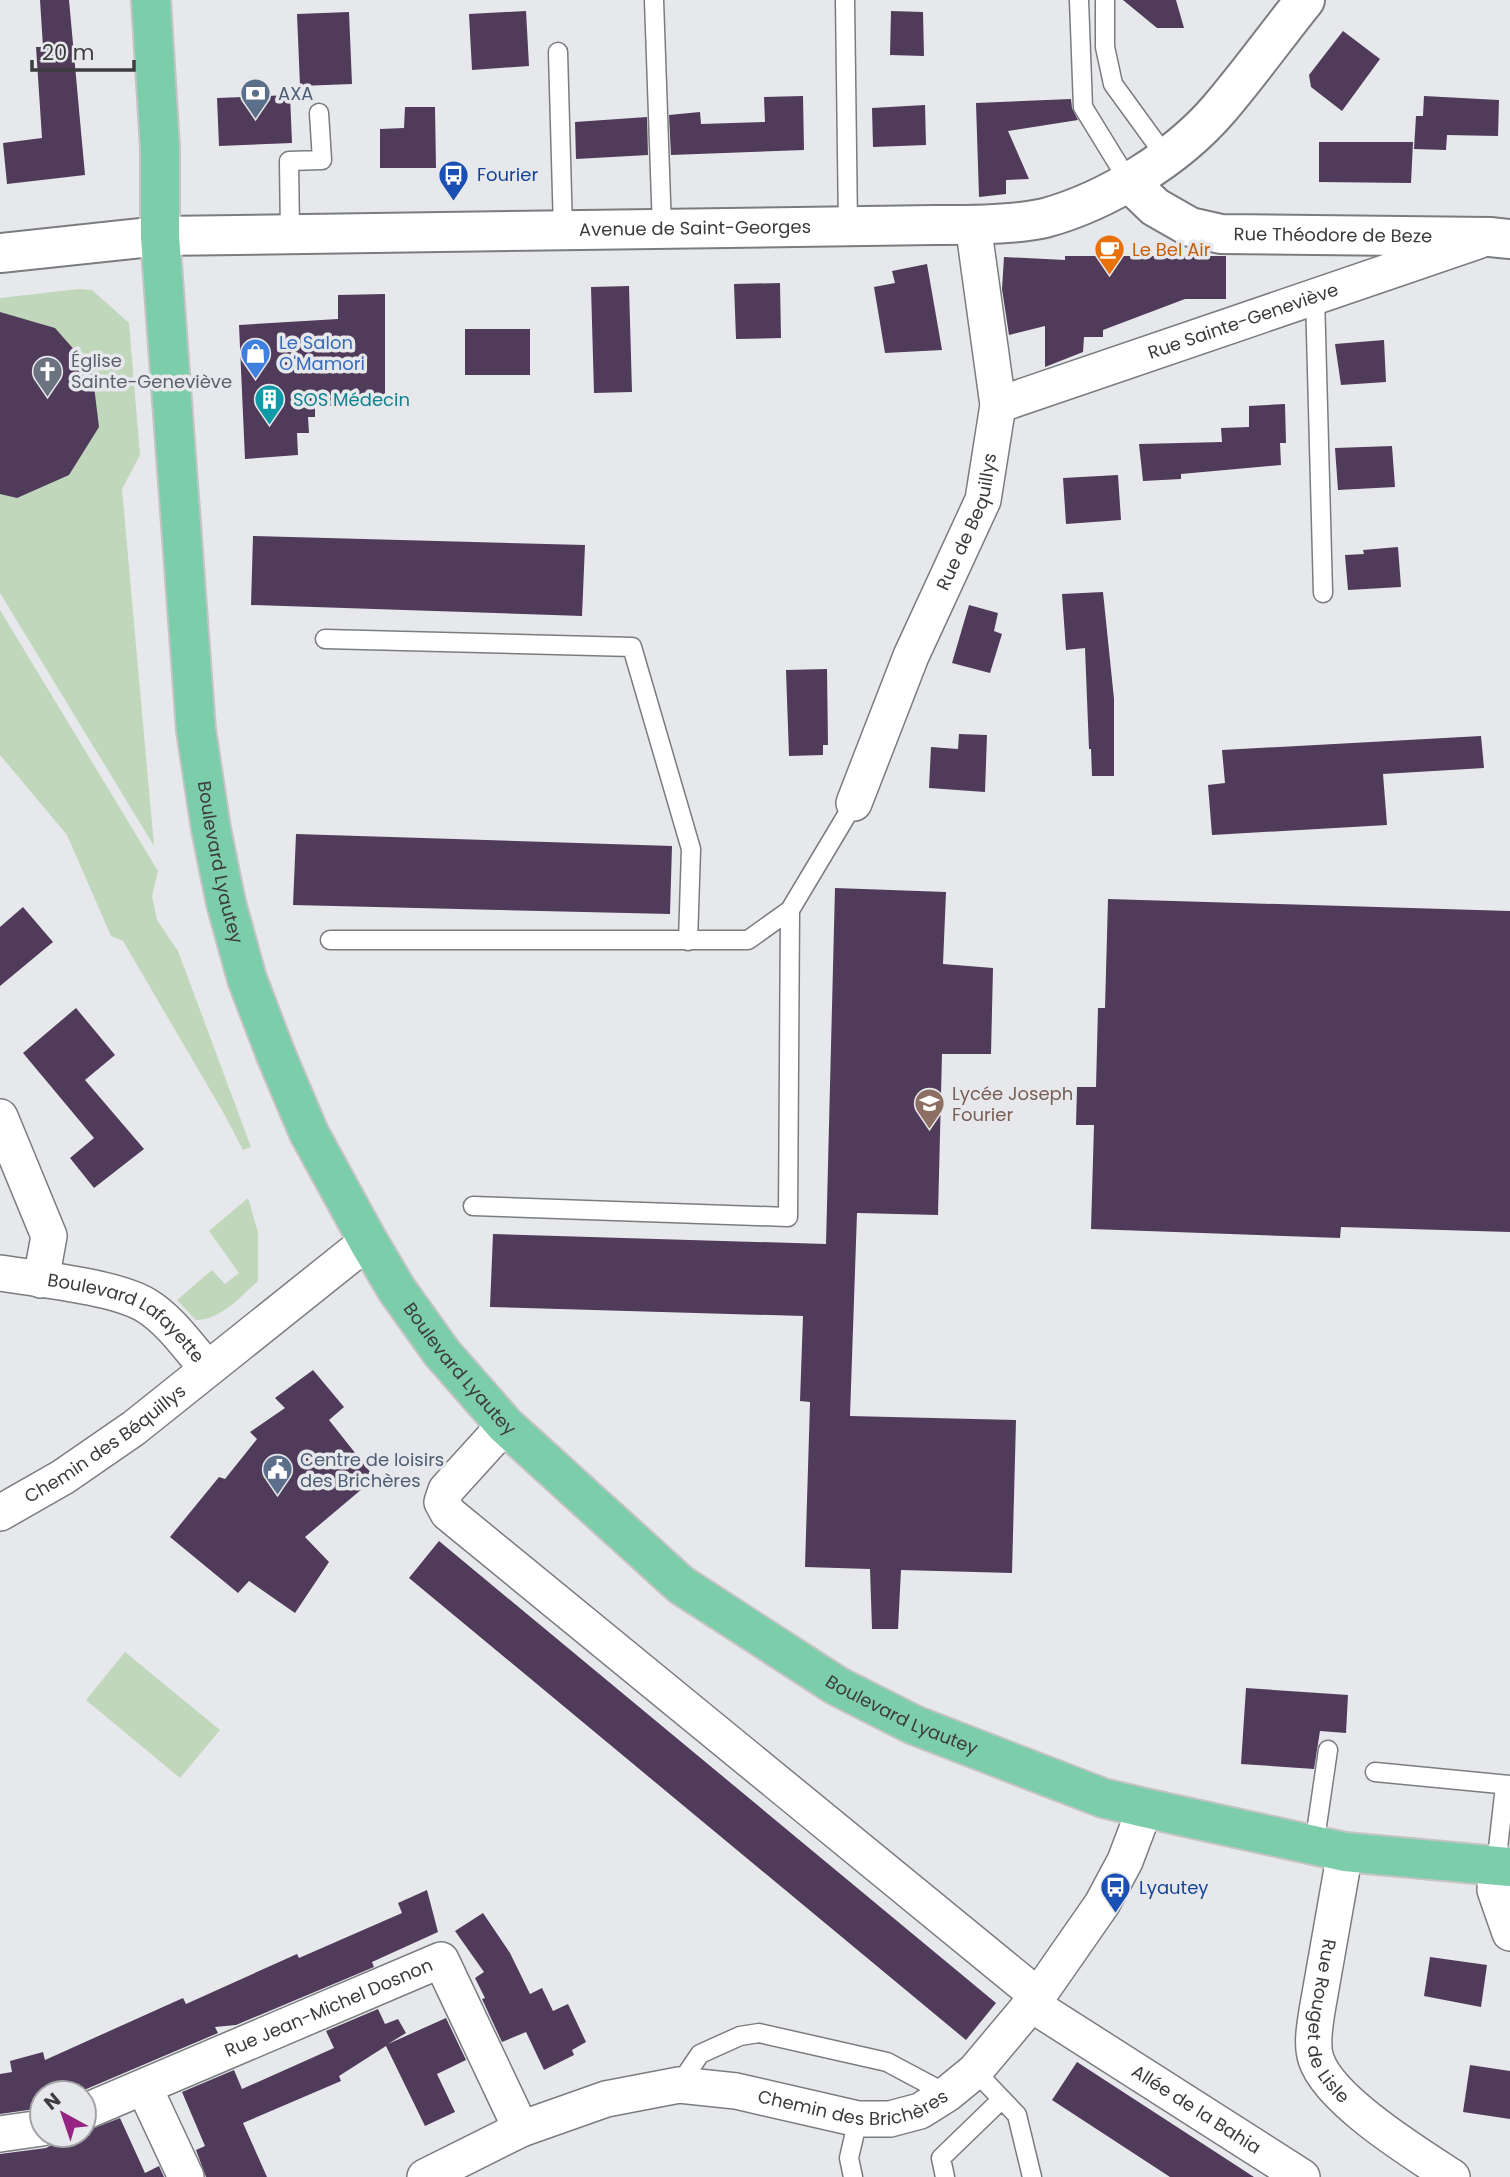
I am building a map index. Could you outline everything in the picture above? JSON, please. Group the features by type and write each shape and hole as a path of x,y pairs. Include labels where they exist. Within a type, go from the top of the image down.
{"main road":[{"name":"Boulevard Lyautey","path":"151,0 160,148 160,236 196,730 226,904 247,979 309,1133 397,1290 442,1353 505,1424 681,1585 837,1686 914,1725 1103,1798 1329,1849 1503,1867"},
{"name":"Avenue de Saint-Georges","path":"0,253 160,236 974,224 1043,218 1088,204 1129,182 1166,156 1218,111 1305,0"},
{"name":"Rue Théodore de Beze","path":"1129,182 1155,206 1190,227 1222,234 1500,238"}],"street":[{"name":"Rue de Bequillys","path":"854,803 911,656 983,500 998,405 974,224"},
{"name":"Rue Sainte-Geneviève","path":"998,405 1315,296 1500,238"},
{"path":"0,1117 48,1236 41,1280"},
{"name":"Boulevard Lafayette","path":"0,1273 124,1296 146,1305 160,1316 207,1368 368,1241"},
{"name":"Chemin des Béquillys","path":"0,1513 63,1477 134,1428 207,1368"},
{"name":"Allée de la Bahia","path":"505,1424 446,1490 442,1502 448,1513 1035,2000 1091,2042 1302,2177"},
{"name":"Chemin des Brichères","path":"425,2177 521,2129 606,2099 679,2085 736,2091 858,2119 890,2119 920,2111 947,2094 975,2071 1035,2000 1102,1904 1125,1861 1145,1808"},
{"name":"Rue Rouget de Lisle","path":"1329,1849 1314,2035 1316,2058 1328,2083 1351,2105 1452,2177"},
{"path":"1503,1867 1495,1890 1510,1933"},
{"name":"Rue Jean-Michel Dosnon","path":"98,2106 441,1960 521,2129"},
{"path":"144,2087 186,2177"},
{"path":"0,2134 28,2130"}],"lane":[{"path":"654,0 662,229"},
{"path":"845,0 848,226"},
{"path":"1079,0 1083,107 1129,182"},
{"path":"1105,0 1105,47 1113,84 1166,156"},
{"path":"558,52 563,230"},
{"path":"290,233 289,161 322,160 319,113"},
{"path":"1315,296 1323,593"},
{"path":"325,639 632,647 691,849 688,941"},
{"path":"330,940 748,940 790,910 854,803"},
{"path":"473,1206 788,1217 790,910"},
{"path":"1328,1750 1329,1849"},
{"path":"1375,1772 1507,1786 1503,1867"},
{"path":"679,2085 700,2054 740,2036 759,2033 887,2062 947,2094"},
{"path":"975,2071 1017,2115 1032,2177"},
{"path":"946,2177 941,2158 1003,2099"},
{"path":"853,2177 849,2158 858,2119"}],"green space":[{"path":"79,289 92,290 129,323 140,455 122,489 154,846 0,593 0,298"},
{"path":"0,610 158,871 152,896 157,920 178,951 251,1147 243,1150 123,941 111,936 67,835 0,755"},
{"path":"248,1198 258,1232 258,1281 222,1312 196,1320 177,1300 212,1270 225,1284 239,1273 209,1231"},
{"path":"125,1652 220,1730 180,1778 86,1700"}],"building":[{"path":"40,0 69,0 85,175 7,184 3,143 42,138 36,47 43,47"},
{"path":"1123,0 1176,0 1184,28 1157,28"},
{"path":"526,11 529,66 472,70 469,14"},
{"path":"891,11 923,12 924,56 890,55"},
{"path":"349,12 352,84 300,86 297,14"},
{"path":"1343,31 1380,59 1342,111 1311,87 1309,75"},
{"name":"AXA","path":"290,95 292,143 219,146 217,98"},
{"path":"803,96 804,150 671,155 669,115 700,112 701,124 765,122 764,97"},
{"path":"1424,96 1499,100 1498,136 1447,135 1446,150 1414,149 1416,116 1423,116"},
{"path":"1071,99 1078,120 1008,131 1029,179 1006,180 1006,194 979,197 976,103"},
{"path":"925,105 926,145 873,147 872,108"},
{"path":"405,107 435,107 436,168 380,168 380,129 404,128"},
{"path":"647,117 648,155 576,159 575,122"},
{"path":"1319,142 1413,142 1411,183 1319,182"},
{"path":"1065,256 1226,256 1226,299 1185,299 1103,330 1103,337 1084,337 1083,352 1045,367 1045,326 1009,335 1002,289 1004,257 1065,260"},
{"path":"927,264 942,350 885,353 874,287 895,283 892,271"},
{"path":"780,283 781,338 736,339 734,284"},
{"path":"629,286 632,392 594,393 591,287"},
{"path":"385,294 385,404 315,406 315,417 308,417 309,433 297,433 298,455 245,459 239,325 338,319 338,295"},
{"name":"Église Sainte-Geneviève","path":"0,312 55,328 92,370 99,427 69,475 17,498 0,494"},
{"path":"465,329 530,329 530,375 465,375"},
{"path":"1384,340 1386,382 1341,385 1335,344"},
{"path":"1285,404 1286,443 1280,443 1281,465 1181,474 1181,479 1143,481 1139,444 1222,442 1221,428 1249,427 1249,406"},
{"path":"1392,446 1395,487 1338,490 1335,448"},
{"path":"1118,475 1121,520 1066,524 1063,478"},
{"path":"253,536 585,545 582,616 251,605"},
{"path":"1398,547 1401,587 1348,590 1345,555 1364,554 1363,550"},
{"path":"1103,592 1114,699 1114,776 1092,776 1085,648 1066,650 1062,594"},
{"path":"969,605 998,613 994,631 1002,634 990,673 952,663"},
{"path":"827,669 828,745 823,745 823,755 789,756 786,670"},
{"path":"959,734 987,735 985,792 929,788 931,747 958,749"},
{"path":"1481,736 1484,768 1383,774 1387,825 1212,835 1208,785 1225,783 1222,750"},
{"path":"296,834 672,846 670,914 293,905"},
{"path":"835,888 946,892 943,964 993,968 991,1054 942,1054 938,1215 857,1213 850,1416 1016,1420 1012,1573 901,1570 898,1629 872,1629 870,1569 805,1567 810,1402 800,1401 803,1316 490,1307 493,1234 826,1244"},
{"path":"1108,899 1510,911 1510,1232 1341,1227 1340,1238 1091,1229 1094,1125 1076,1125 1077,1087 1096,1087 1098,1008 1105,1008"},
{"path":"23,907 53,942 0,986 0,927"},
{"path":"76,1008 115,1055 85,1080 144,1149 94,1188 70,1158 94,1138 23,1053"},
{"name":"Centre de loisirs des Brichères","path":"313,1370 344,1407 329,1420 375,1478 305,1537 329,1562 295,1613 249,1581 238,1593 170,1537 219,1477 225,1479 257,1439 250,1432 285,1408 275,1398"},
{"path":"439,1541 996,2003 966,2040 409,1578"},
{"path":"1246,1688 1348,1695 1346,1733 1320,1731 1314,1769 1241,1764"},
{"path":"427,1890 438,1932 372,1962 374,1967 236,2025 215,2027 218,2033 98,2084 98,2079 28,2079 28,2110 0,2114 0,2074 12,2072 10,2061 43,2052 45,2060 183,1998 186,2004 297,1954 299,1958 402,1913 398,1903"},
{"path":"483,1913 510,1953 530,1994 542,1988 553,2011 568,2004 586,2042 572,2050 574,2055 544,2070 526,2032 502,2042 475,1978 484,1972 455,1931"},
{"path":"1430,1957 1487,1965 1481,2007 1424,1996"},
{"path":"378,2009 385,2024 398,2019 406,2033 388,2044 446,2018 466,2060 437,2074 455,2112 425,2126 386,2046 339,2076 341,2081 243,2123 267,2177 206,2177 196,2150 205,2146 182,2092 234,2070 242,2089 334,2048 326,2031"},
{"path":"1077,2062 1254,2177 1170,2177 1052,2100"},
{"path":"1470,2065 1510,2071 1510,2119 1463,2112"},
{"path":"120,2118 145,2173 159,2166 164,2177 0,2177 0,2154 38,2149 98,2149 98,2127"}],"place":[{"name":"AXA","path":"255,121"},
{"name":"Fourier","path":"454,202"},
{"name":"Le Bel Air","path":"1109,277"},
{"name":"Le Salon O'Mamori","path":"256,380"},
{"name":"Église Sainte-Geneviève","path":"48,398"},
{"name":"SOS Médecin","path":"270,427"},
{"name":"Lycée Joseph Fourier","path":"929,1131"},
{"name":"Centre de loisirs des Brichères","path":"277,1497"},
{"name":"Lyautey","path":"1116,1915"}]}
